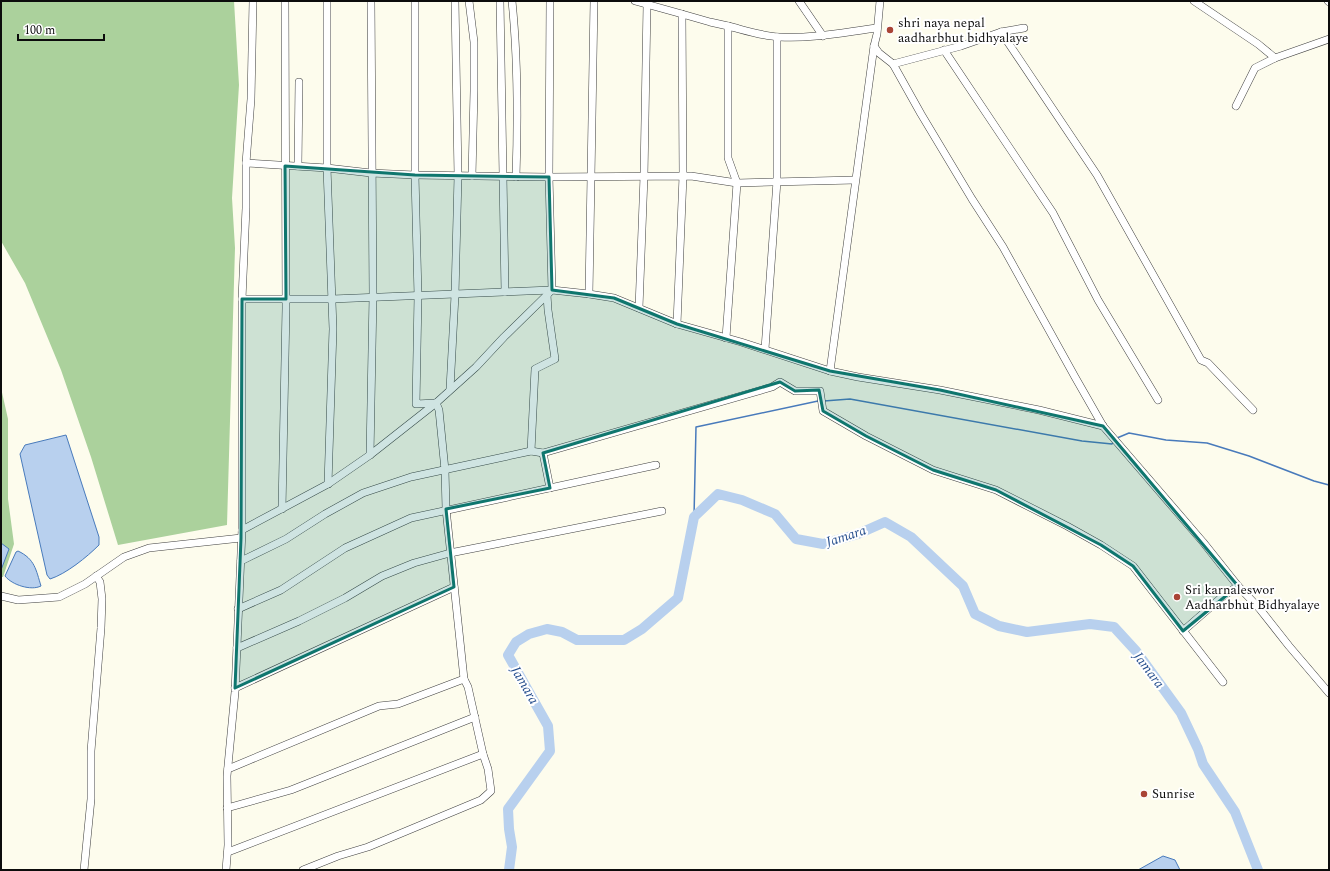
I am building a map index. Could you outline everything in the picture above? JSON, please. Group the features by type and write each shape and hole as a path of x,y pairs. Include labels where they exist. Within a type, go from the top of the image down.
{"street":[{"path":"226,870 228,852 228,770 235,688 242,534 242,299 246,208 246,163 251,99 253,1"},
{"path":"282,509 286,300 285,1"},
{"path":"327,1 327,168 333,329 328,484"},
{"path":"370,455 373,296 371,1"},
{"path":"415,1 415,175 418,296 416,404 436,403"},
{"path":"450,389 456,295 458,176 455,1"},
{"path":"469,1 474,42 472,176"},
{"path":"500,1 505,292"},
{"path":"512,1 516,38 518,104 516,177"},
{"path":"531,451 535,369 555,359 548,310 550,292 550,1"},
{"path":"589,294 594,1"},
{"path":"635,1 710,22 777,37 822,36 877,28"},
{"path":"799,1 822,36"},
{"path":"830,371 880,1"},
{"path":"1194,1 1258,44 1275,58"},
{"path":"638,308 644,176 647,5"},
{"path":"677,324 683,176 682,14"},
{"path":"726,338 737,183 728,158 728,26"},
{"path":"893,64 961,46 1001,32 1024,28"},
{"path":"1001,32 1097,175 1200,360 1208,363 1253,410"},
{"path":"765,349 777,181 777,37"},
{"path":"1236,106 1255,68 1275,58 1329,38"},
{"path":"874,46 879,53 893,64 972,200 1003,247 1074,377 1103,426 1198,536 1238,586 1259,608 1329,693"},
{"path":"944,50 1053,213 1098,300 1158,400"},
{"path":"298,166 299,82"},
{"path":"246,163 415,175 516,177 691,176 737,183 855,180"},
{"path":"242,299 332,299 373,296 456,295 505,292 589,294 614,298 677,324 765,349 830,371 956,393 1039,410 1103,426"},
{"path":"1,596 18,600 59,597 85,584 124,557 149,548 242,534 282,509 328,484 370,455 436,403 476,367 504,336 550,292"},
{"path":"241,561 286,539 325,514 363,493 411,477 531,451 543,453 772,387 780,382 795,391 820,391 822,411 866,436 933,470 996,490 1067,526 1101,545 1133,566 1223,682"},
{"path":"304,870 338,856 368,847 481,800 491,791 488,770 464,679 450,553 446,509 445,470 439,410 436,403"},
{"path":"543,453 550,488"},
{"path":"238,609 280,590 345,548 411,518 446,509 497,500 656,465"},
{"path":"237,648 299,622 345,598 382,576 414,563 450,553 662,512"},
{"path":"84,870 90,799 91,750 101,628 102,599 100,582 96,576"},
{"path":"1182,631 1238,586"},
{"path":"235,688 454,587"},
{"path":"228,770 379,706 398,704 464,679"},
{"path":"227,808 291,790 475,717"},
{"path":"228,852 483,754"}],"highlighted area":[{"path":"285,166 415,175 549,177 552,290 614,298 677,324 830,371 940,390 1103,426 1238,586 1183,631 1133,566 1101,545 996,490 933,470 866,436 823,411 819,390 795,391 780,382 543,453 550,488 446,509 454,587 235,688 241,538 242,299 286,299"}],"green space":[{"path":"1,1 234,1 239,85 232,198 235,248 227,525 118,545 91,457 61,370 25,283 1,241"},
{"path":"1,388 8,419 8,499 14,544 3,577 1,577"}],"water":[{"path":"66,435 99,537 99,545 76,565 50,579 47,575 20,454 25,445"},
{"path":"1,543 9,549 1,570"},
{"path":"18,551 24,554 31,561 36,570 41,586 32,588 22,586 12,582 5,576 16,552"},
{"path":"1163,856 1175,860 1180,870 1138,870"}],"waterway":[{"path":"824,401 850,399 1082,441 1112,444 1113,442"},
{"path":"694,517 696,427 818,401"},
{"path":"1117,438 1129,433 1166,440 1207,443 1249,456 1314,481 1329,485"},
{"name":"Jamara","path":"509,870 512,847 508,809 550,751 548,726 508,655 516,642 529,634 547,629 562,632 577,640 624,640 642,629 678,598 694,517 718,494 742,500 775,514 796,539 823,544 858,534 885,522 911,537 963,586 975,614 999,626 1027,632 1090,624 1114,627 1136,651 1181,713 1198,749 1203,764 1235,812 1258,870"}],"place":[{"name":"shri naya nepal aadharbhut bidhyalaye","path":"890,30"},
{"name":"Sri karnaleswor Aadharbhut Bidhyalaye","path":"1177,597"},
{"name":"Sunrise","path":"1144,794"}]}
